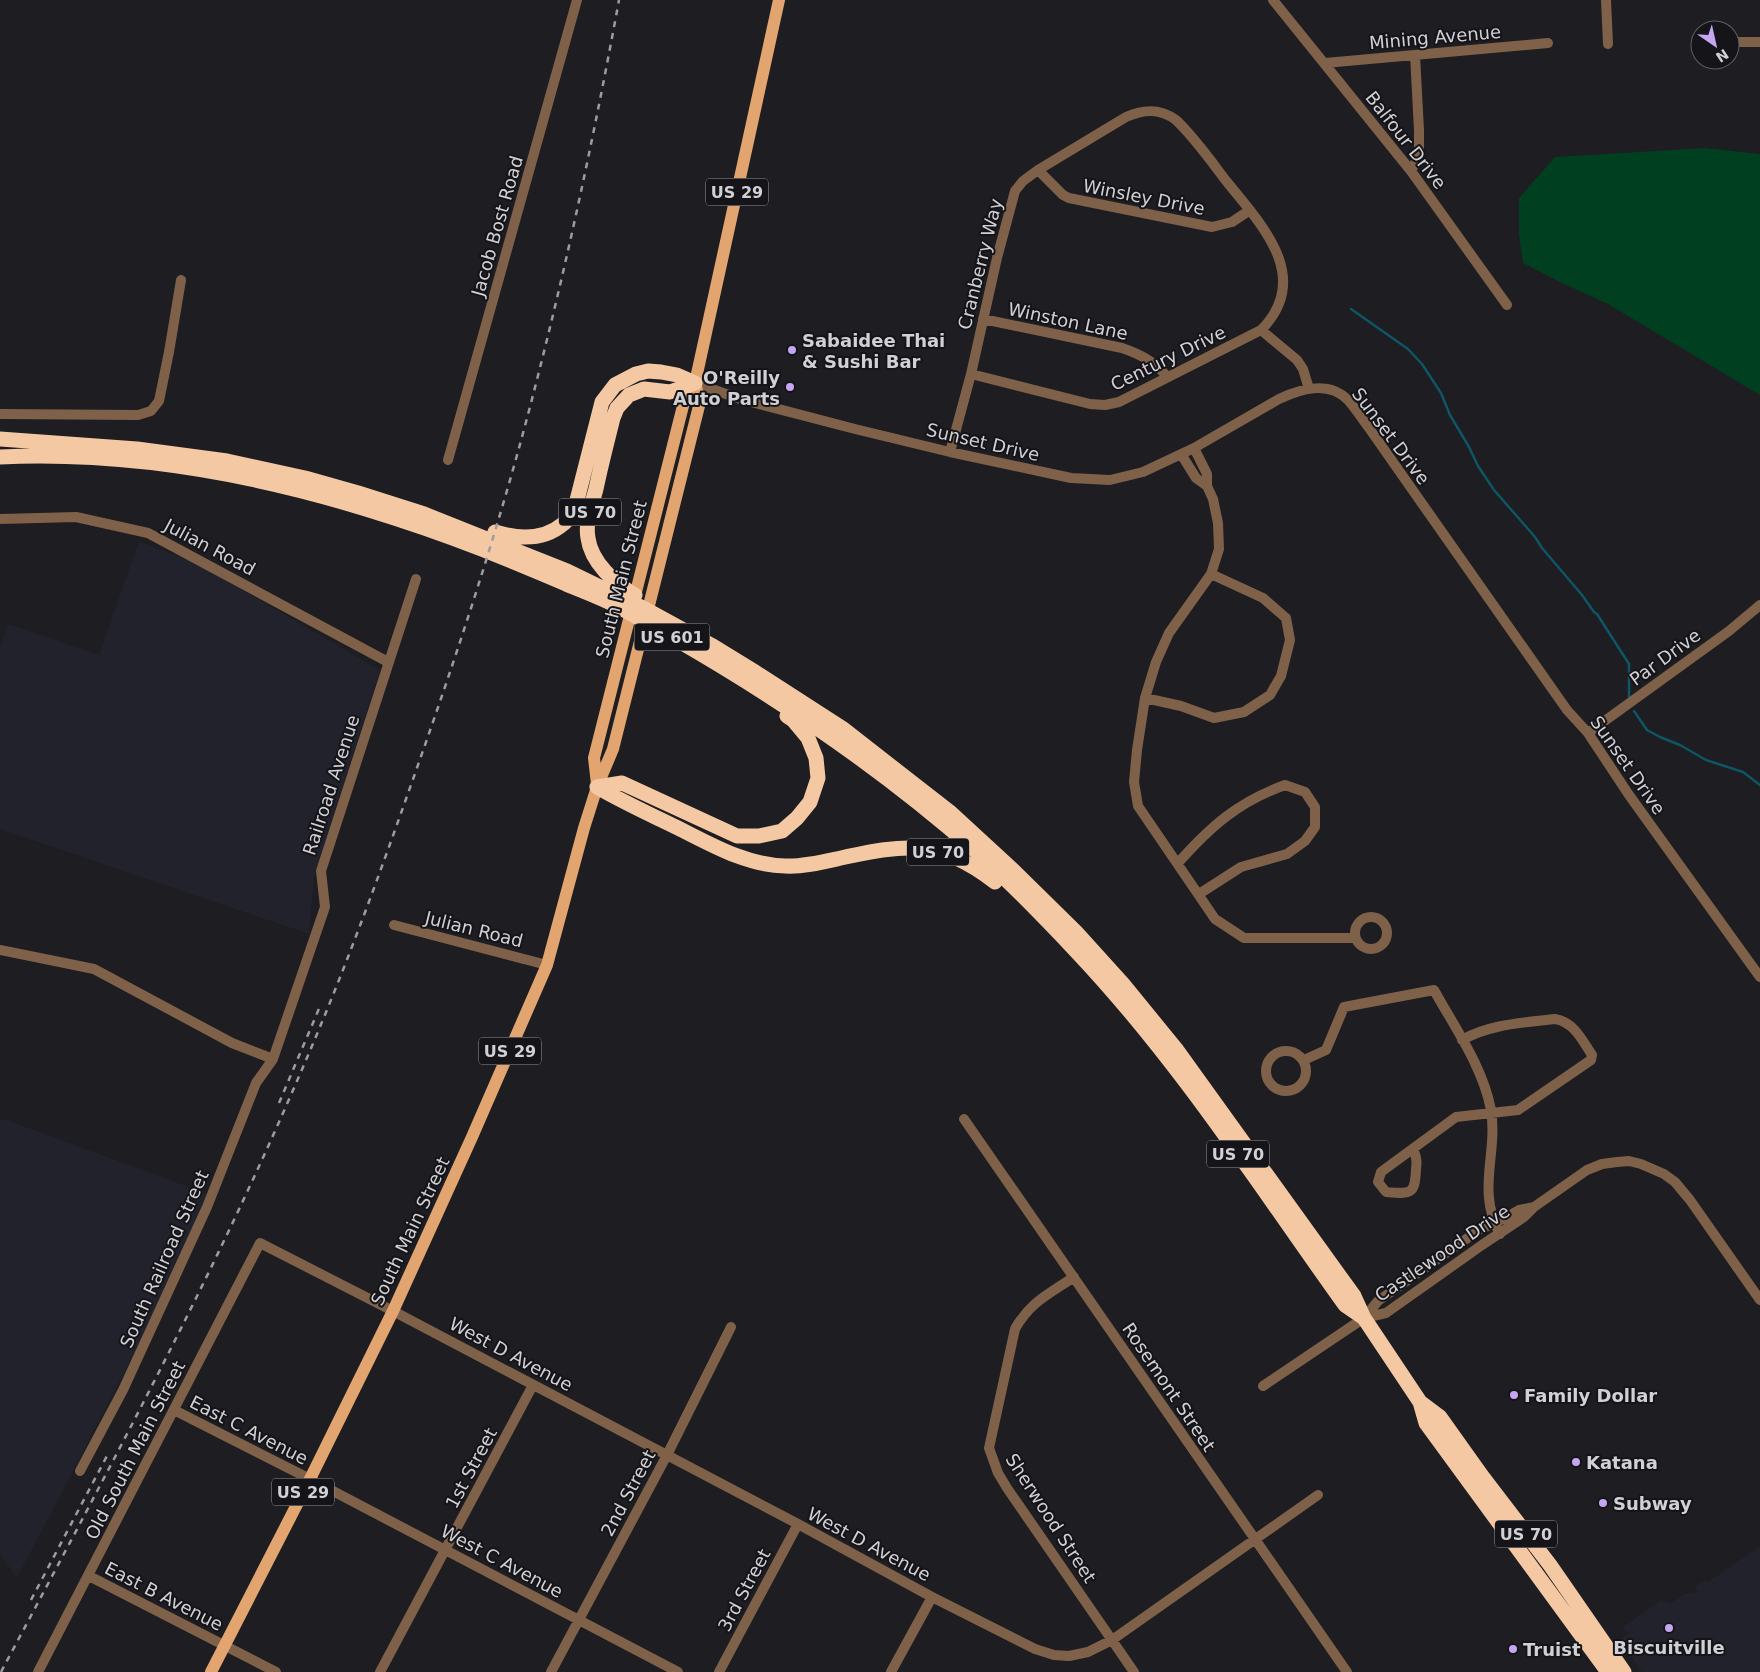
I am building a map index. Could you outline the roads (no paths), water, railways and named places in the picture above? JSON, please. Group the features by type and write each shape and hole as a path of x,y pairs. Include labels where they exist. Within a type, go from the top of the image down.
{"highway":[{"path":"358,493 426,509 510,537 526,538 544,535 563,524 574,512 602,402 615,386 630,376 648,371 677,375 695,383"},
{"name":"US 70","path":"695,383 670,392 644,389 629,395 618,408 613,418 589,514 588,538 596,559 609,576 625,590 682,622 708,651 842,728 950,813 1016,872 1076,932 1123,984 1176,1049 1354,1296 1364,1318 1420,1402 1426,1423 1608,1672"},
{"name":"US 601","path":"0,439 137,449 227,461 305,478 424,514 567,571 647,610 867,763 976,852 1080,955 1129,1010 1198,1097"},
{"name":"US 601","path":"0,457 89,457 163,464 274,483 364,508 449,536 537,571 617,606 708,651"},
{"path":"597,787 622,783 737,836 759,836 782,831 797,818 810,802 818,778 816,758 808,738 793,720 708,651"},
{"name":"US 70","path":"597,787 733,855 760,863 786,867 827,861 882,849 913,847 936,851 958,858 981,871 1003,888 1064,948 1110,998 1167,1068 1198,1097 1345,1305 1364,1318"},
{"name":"US 70","path":"1420,1402 1440,1417 1550,1565 1624,1672"}],"main road":[{"name":"South Main Street","path":"597,787 594,758 685,398 695,383 779,0"},
{"name":"South Main Street","path":"211,1672 310,1479 393,1311 472,1138 547,965 584,828 597,787 613,749 700,402 695,383"}],"street":[{"name":"Jacob Bost Road","path":"448,460 577,0"},
{"name":"Balfour Drive","path":"1273,0 1411,171 1507,305"},
{"path":"1606,0 1608,44"},
{"path":"1740,42 1760,42"},
{"name":"Mining Avenue","path":"1325,63 1548,43"},
{"path":"1411,171 1418,155 1419,130 1415,55"},
{"name":"Cranberry Way","path":"950,452 971,374 997,258 1015,191 1023,181 1038,170 1136,112 1154,110 1170,115 1183,127 1266,231 1278,254 1284,276 1282,296 1276,313 1261,330"},
{"name":"Winsley Drive","path":"1038,170 1063,195 1069,198 1212,227 1232,222 1250,210"},
{"path":"0,414 138,415 151,411 159,401 181,280"},
{"name":"Winston Lane","path":"983,319 1140,353 1161,368 1167,377"},
{"path":"1261,330 1297,360 1303,368 1309,388"},
{"name":"Century Drive","path":"971,374 1090,404 1105,405 1119,402 1261,330"},
{"name":"Sunset Drive","path":"695,383 740,399 950,452 1071,478 1091,480 1110,480 1143,472 1194,448 1279,399 1297,391 1309,388 1333,391 1347,399 1351,404 1567,710 1588,733 1629,795 1760,977"},
{"path":"1194,448 1207,474 1207,486 1216,510 1219,549 1210,574 1169,633 1156,662 1145,698 1138,741 1134,782 1138,806 1215,919 1244,938 1356,938"},
{"path":"1182,454 1196,478 1207,486"},
{"name":"Julian Road","path":"0,519 76,517 148,532 388,662"},
{"path":"1145,698 1181,706 1214,718 1244,712 1270,695 1281,676 1290,640 1286,618 1263,598 1210,574"},
{"name":"Railroad Avenue","path":"273,1060 325,907 321,871 416,579"},
{"name":"Par Drive","path":"1588,733 1729,631 1760,605"},
{"path":"1178,863 1226,815 1264,792 1285,784 1306,792 1315,807 1315,827 1305,841 1288,854 1241,867 1199,894"},
{"name":"Julian Road","path":"394,925 547,965"},
{"path":"0,950 94,969 232,1043 273,1060"},
{"path":"1304,1060 1326,1050 1344,1007 1434,990 1462,1040 1487,1093 1491,1113 1492,1140 1488,1186 1495,1224 1500,1234"},
{"path":"1413,1150 1417,1159 1416,1185 1407,1193 1386,1192 1378,1182 1381,1172 1456,1117 1518,1110 1591,1060 1592,1055 1571,1025 1564,1020 1555,1019 1494,1027 1475,1033 1462,1040"},
{"path":"1292,1051 1304,1060 1306,1076 1296,1089 1280,1090 1268,1081 1266,1065 1276,1052 1292,1051"},
{"name":"South Railroad Street","path":"80,1471 123,1390 206,1207 256,1083 273,1060"},
{"name":"Rosemont Street","path":"964,1119 1347,1672"},
{"name":"Castlewood Drive","path":"1364,1318 1386,1313 1524,1217 1534,1207 1587,1170 1602,1164 1629,1162 1652,1168 1664,1174 1682,1190 1760,1300"},
{"name":"Castlewood Drive","path":"1263,1386 1364,1318 1378,1301 1479,1230 1495,1224 1519,1210 1534,1207"},
{"name":"West D Avenue","path":"260,1242 533,1384 932,1597 1035,1649 1054,1655 1069,1656 1088,1652 1112,1640 1318,1495"},
{"name":"Old South Main Street","path":"38,1672 260,1242"},
{"name":"Sherwood Street","path":"1074,1277 1035,1303 1023,1315 1015,1329 989,1448 998,1473 1007,1488 1134,1672"},
{"name":"2nd Street","path":"551,1672 667,1455 730,1327"},
{"name":"1st Street","path":"380,1672 533,1384"},
{"name":"East C Avenue","path":"174,1410 310,1479"},
{"name":"West C Avenue","path":"310,1479 678,1672"},
{"name":"3rd Street","path":"719,1672 798,1524"},
{"name":"East B Avenue","path":"89,1576 276,1672"},
{"path":"891,1672 932,1597"}],"waterway":[{"path":"1351,309 1408,349 1422,364 1441,393 1450,415 1478,466 1494,490 1535,537 1597,614 1629,664 1629,697"},
{"path":"1634,711 1647,730 1680,745 1706,760 1743,772 1760,785"}],"railway":[{"path":"1,1672 160,1369 236,1216 306,1060 370,898 454,659 485,565 513,470 565,264 599,106 619,0"},
{"path":"279,1103 321,1004"},
{"path":"31,1600 108,1454"}],"place":[{"name":"Sabaidee Thai & Sushi Bar","path":"792,350"},
{"name":"O'Reilly Auto Parts","path":"790,387"},
{"name":"Family Dollar","path":"1514,1395"},
{"name":"Katana","path":"1576,1462"},
{"name":"Subway","path":"1603,1503"},
{"name":"Biscuitville","path":"1669,1628"},
{"name":"Truist","path":"1513,1649"}]}
